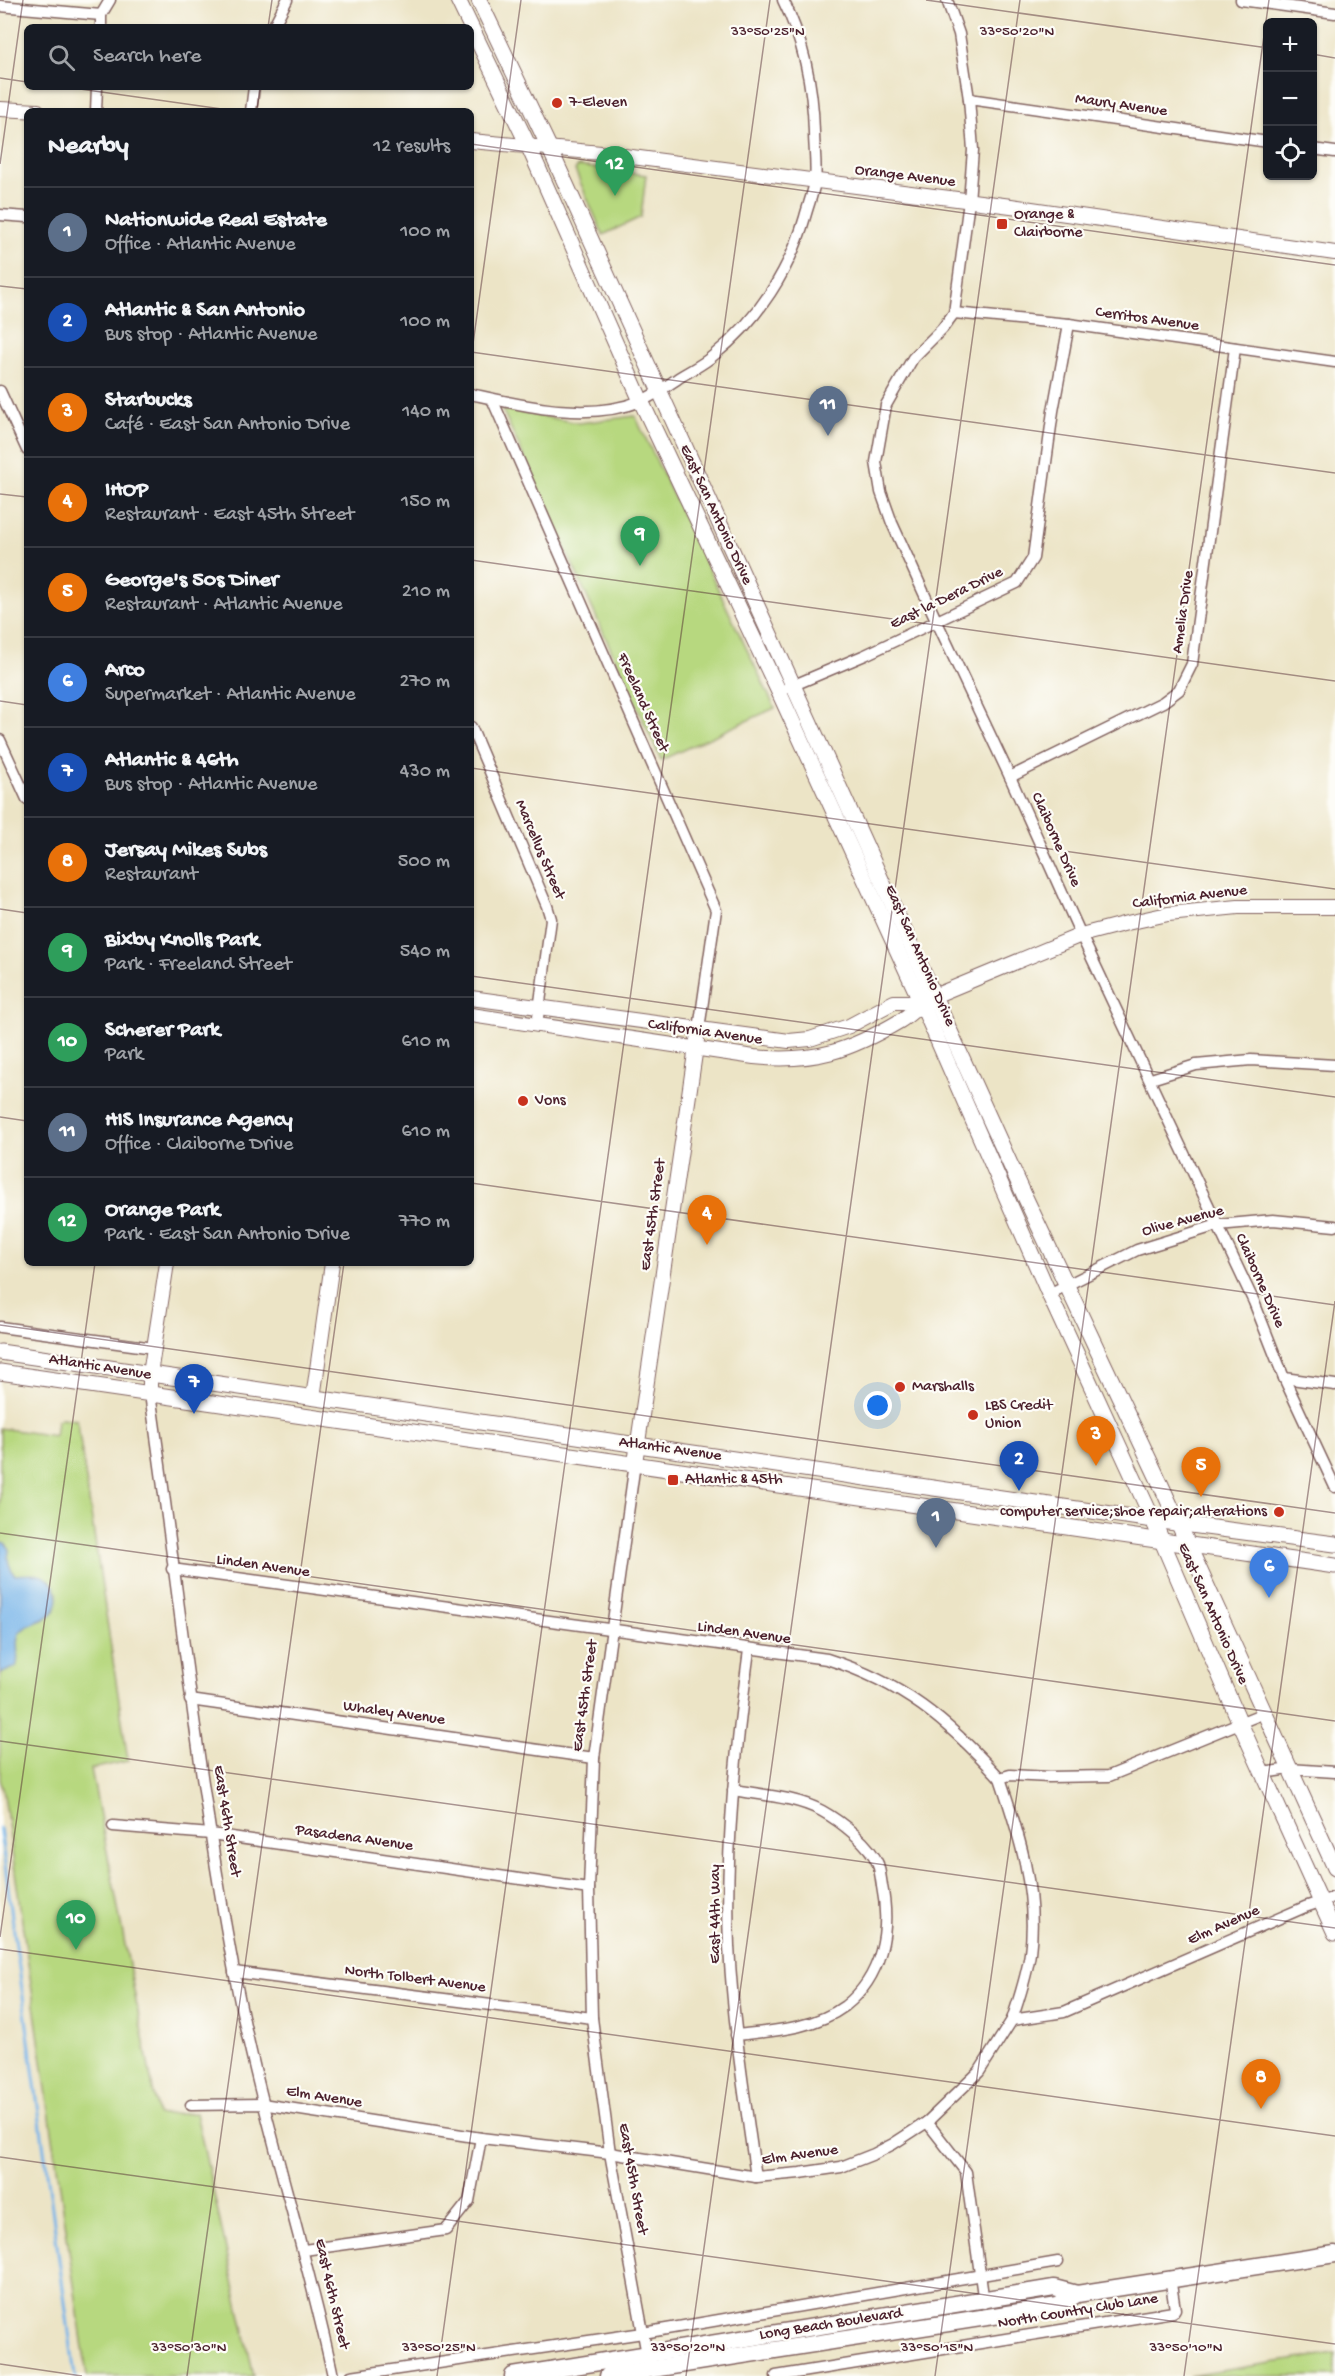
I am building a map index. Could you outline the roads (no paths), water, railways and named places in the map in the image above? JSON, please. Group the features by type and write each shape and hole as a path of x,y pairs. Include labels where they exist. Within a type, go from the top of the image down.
{"main road":[{"name":"East San Antonio Drive","path":"458,0 470,24"},
{"name":"East San Antonio Drive","path":"479,0 549,147 793,686 927,999 1049,1294 1152,1520 1240,1723 1327,1899 1335,1933"},
{"name":"East San Antonio Drive","path":"474,33 528,145 641,401 779,692 1068,1285 1179,1523 1335,1868"},
{"name":"Atlantic Avenue","path":"0,1352 1152,1520 1335,1544"},
{"name":"Atlantic Avenue","path":"0,1372 1335,1566"},
{"name":"Long Beach Boulevard","path":"513,2376 648,2362 985,2308 1058,2306 1077,2294 1335,2254"},
{"name":"Long Beach Boulevard","path":"608,2376 648,2362"}],"street":[{"path":"0,6 101,21 110,0"},
{"path":"275,24 287,0"},
{"path":"474,395 526,407 598,411 641,401 713,356 758,310 777,282 796,246 815,182 813,110 807,72 797,34 783,0"},
{"path":"947,0 959,34 969,99 973,150 969,201 954,314"},
{"path":"1241,0 1335,14"},
{"path":"96,108 97,90"},
{"path":"251,108 254,90"},
{"name":"Maury Avenue","path":"969,99 1263,141"},
{"path":"0,109 24,110"},
{"name":"Orange Avenue","path":"474,141 549,147 969,201 1335,253"},
{"path":"1317,150 1335,152"},
{"path":"0,215 24,217"},
{"name":"Cerritos Avenue","path":"954,314 1069,324 1335,362"},
{"name":"Claiborne Drive","path":"954,314 913,358 886,405 876,462 881,492 892,523 1081,935 1254,1302 1284,1378 1335,1487"},
{"name":"East la Dera Drive","path":"779,692 937,622 1017,583 1033,558 1053,411 1069,324"},
{"name":"Amelia Drive","path":"1010,777 1163,702 1179,690 1192,664 1235,348"},
{"path":"0,391 24,443"},
{"name":"Freeland Street","path":"492,399 716,910 699,1029"},
{"name":"Marcellus Street","path":"474,734 551,919 537,1025"},
{"path":"0,740 24,792"},
{"name":"California Avenue","path":"474,1015 696,1049 783,1060 809,1058 853,1046 903,1019 927,999 1081,935 1168,914 1238,906 1335,907"},
{"name":"California Avenue","path":"474,998 789,1041 810,1038 849,1026 894,1002 927,999"},
{"name":"East 45th Street","path":"648,2362 610,2153 592,2018 589,1889 594,1758 699,1029"},
{"path":"1150,1079 1196,1065 1251,1060 1335,1065"},
{"name":"Olive Avenue","path":"1049,1294 1137,1250 1218,1225 1273,1220 1335,1226"},
{"name":"East 46th Street","path":"167,1266 150,1374 150,1394 190,1700 234,1972 262,2103 304,2250 333,2376"},
{"path":"313,1398 332,1266"},
{"path":"0,1327 154,1348"},
{"path":"1284,1378 1335,1385"},
{"name":"Linden Avenue","path":"172,1569 827,1659 861,1670 898,1688 947,1724 1000,1778"},
{"name":"East 44th Way","path":"749,1650 733,1790 729,1945 736,2035 756,2177"},
{"name":"Whaley Avenue","path":"190,1700 594,1758"},
{"path":"1012,2020 1023,1988 1030,1953 1031,1902 1020,1835 1000,1778 1010,1775 1109,1776 1264,1713"},
{"path":"1263,1773 1289,1769 1335,1772"},
{"path":"733,1790 793,1800 821,1810 846,1827 878,1864 887,1910 883,1950 865,1986 844,2006 807,2024 786,2030 736,2035"},
{"name":"Pasadena Avenue","path":"113,1826 212,1834 589,1889"},
{"name":"Elm Avenue","path":"191,2104 262,2103 481,2138 610,2153 756,2177 800,2174 841,2167 893,2144 927,2122 979,2072 1012,2020 1064,2012 1327,1899"},
{"name":"North Tolbert Avenue","path":"234,1972 592,2018"},
{"path":"927,2122 966,2172 985,2308"},
{"path":"304,2250 446,2230 469,2201 481,2138"},
{"path":"351,2376 643,2332 1058,2262"},
{"name":"North Country Club Lane","path":"776,2376 1173,2312 1175,2309 1170,2278"}],"water":[{"path":"0,1542 5,1543 10,1549 9,1563 15,1575 36,1574 46,1578 55,1588 58,1600 52,1613 21,1631 18,1639 16,1667 0,1674"}],"waterway":[{"path":"0,1829 75,2376"}],"place":[{"name":"7-Eleven","path":"557,103"},
{"name":"Orange Park","path":"615,196"},
{"name":"Orange & Clairborne","path":"1002,224"},
{"name":"HIS Insurance Agency","path":"828,436"},
{"name":"Bixby Knolls Park","path":"640,566"},
{"name":"Vons","path":"523,1101"},
{"name":"IHOP","path":"707,1245"},
{"name":"Marshalls","path":"900,1387"},
{"name":"Atlantic & 46th","path":"194,1414"},
{"name":"LBS Credit Union","path":"973,1415"},
{"name":"Starbucks","path":"1096,1466"},
{"name":"Atlantic & 45th","path":"673,1480"},
{"name":"Atlantic & San Antonio","path":"1019,1491"},
{"name":"George's 50s Diner","path":"1201,1497"},
{"name":"computer service;shoe repair;alterations","path":"1279,1512"},
{"name":"Nationwide Real Estate","path":"936,1548"},
{"name":"Arco","path":"1269,1598"},
{"name":"Scherer Park","path":"76,1950"},
{"name":"Jersay Mikes Subs","path":"1261,2109"}]}
